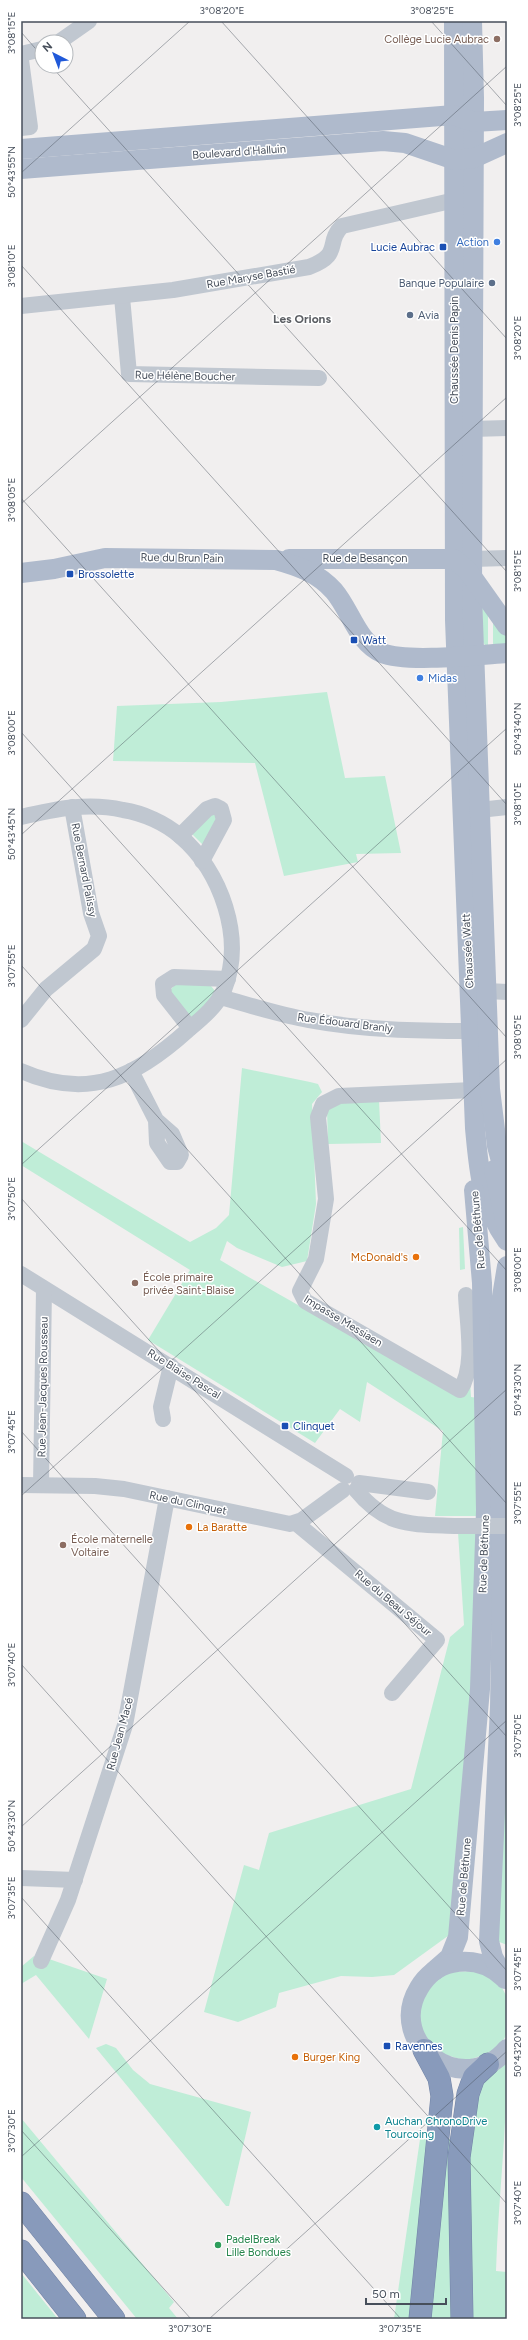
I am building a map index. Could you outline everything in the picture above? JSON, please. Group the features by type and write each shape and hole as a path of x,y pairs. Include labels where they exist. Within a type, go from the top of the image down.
{"highway":[{"path":"420,2319 441,2106 441,2086 435,2070 424,2050"},
{"path":"462,2319 458,2199 460,2141 470,2085 480,2070 488,2064"},
{"path":"410,2319 437,2148"},
{"path":"21,2203 114,2319"},
{"path":"21,2251 75,2319"},
{"path":"78,2274 103,2293 126,2319"}],"main road":[{"name":"Chaussée Denis Papin","path":"454,21 455,200 469,580"},
{"name":"Chaussée Denis Papin","path":"465,655 469,580 472,428 474,122 472,21"},
{"path":"454,115 474,122 507,120"},
{"name":"Boulevard d'Halluin","path":"21,149 454,115"},
{"name":"Boulevard d'Halluin","path":"21,169 383,141 406,143 454,160"},
{"path":"454,160 474,158 507,143"},
{"name":"Rue du Brun Pain","path":"21,573 112,558 276,560 311,572 334,592 362,637 381,652 406,657 507,653"},
{"name":"Rue de Besançon","path":"276,560 342,559 469,580"},
{"name":"Rue du Brun Pain","path":"334,592 331,579 332,570 342,559"},
{"path":"469,580 507,626"},
{"name":"Chaussée Watt","path":"465,655 479,810 487,991 482,1089 475,1128 482,1182 487,1206 492,1219 507,1241"},
{"name":"Chaussée Watt","path":"465,655 471,1031 482,1089 490,1148 507,1228"},
{"name":"Chaussée Watt","path":"482,1089 507,1184"},
{"name":"Rue de Béthune","path":"424,2050 414,2032 412,2010 420,1986 450,1957 458,1937 480,1689 486,1510 482,1283 474,1180 475,1128"},
{"path":"482,1283 491,1266 507,1255"},
{"name":"Rue de Béthune","path":"506,1980 494,1961 489,1941 500,1707 502,1600 499,1350 500,1314 507,1266"},
{"name":"Rue de Béthune","path":"499,1350 507,1311"},
{"path":"434,1971 449,1964 471,1962 487,1966 506,1980"},
{"path":"424,2050 436,2061 456,2068 472,2069 488,2064 507,2049"}],"street":[{"path":"71,34 90,21"},
{"path":"21,54 34,52"},
{"path":"21,60 30,127 21,128"},
{"name":"Rue Maryse Bastié","path":"21,306 122,297 276,274 309,267 321,262 330,254 336,233 342,226 455,200"},
{"name":"Rue Hélène Boucher","path":"122,297 129,374 318,378"},
{"path":"472,428 507,428"},
{"name":"Rue de Besançon","path":"469,580 507,558"},
{"path":"21,816 72,807 94,806 131,812 156,821 180,836 202,861 223,899 229,918 231,948 228,979 220,997 190,1028 151,1059 131,1071 100,1082 77,1086 47,1081 21,1071"},
{"path":"180,836 207,809 215,806 221,809 224,820 202,861"},
{"name":"Rue Bernard Palissy","path":"21,1020 54,982 97,945 100,936 91,913 72,807"},
{"path":"479,810 507,807"},
{"path":"190,1028 164,995 163,984 174,977 228,979"},
{"path":"487,991 507,992"},
{"name":"Rue Édouard Branly","path":"220,997 276,1013 322,1022 388,1030 471,1031"},
{"path":"131,1071 156,1120"},
{"name":"Impasse Messiaen","path":"466,1295 469,1367 460,1390 305,1301 300,1291 316,1259 325,1208 326,1199 318,1116 323,1104 338,1096 482,1089"},
{"name":"Rue Blaise Pascal","path":"21,1274 172,1366 351,1485"},
{"name":"Rue Jean-Jacques Rousseau","path":"41,1485 44,1289"},
{"path":"163,1419 160,1407 172,1366"},
{"name":"Rue du Clinquet","path":"21,1485 109,1487 287,1523 296,1523"},
{"path":"351,1485 370,1507 393,1520 413,1524 507,1526"},
{"path":"296,1523 351,1485 428,1492"},
{"name":"Rue Jean Macé","path":"41,1961 57,1927 74,1880 125,1725 167,1498"},
{"name":"Rue du Beau Séjour","path":"296,1523 437,1640 392,1693"},
{"path":"21,1878 74,1880"}],"green space":[{"path":"482,604 488,605 488,645 485,645 483,642"},
{"path":"493,612 507,632 507,648 493,647"},
{"path":"327,692 345,778 385,776 401,853 356,854 358,862 284,876 255,763 113,761 117,706 221,702"},
{"path":"206,812 220,815 203,845 190,832"},
{"path":"177,983 211,986 215,991 215,995 192,1018 171,999 171,989"},
{"path":"242,1068 318,1084 322,1092 312,1104 316,1204 307,1261 282,1267 237,1248 227,1241 220,1260 460,1394 470,1381 471,1397 478,1398 479,1516 435,1516 443,1431 367,1382 360,1422 340,1409 315,1443 148,1340 190,1270 21,1165 21,1141 190,1242 216,1228 229,1215"},
{"path":"379,1100 381,1143 328,1144 327,1110 340,1101"},
{"path":"463,1227 465,1269 460,1270 459,1228"},
{"path":"458,1532 479,1533 477,1619 452,1933 394,1975 372,1977 341,1976 279,1993 276,2007 238,2022 204,2012 244,1865 259,1870 269,1833 411,1789 450,1637 464,1625"},
{"path":"507,1611 507,1945 497,1941"},
{"path":"34,1956 43,1966 49,1959 107,1979 89,2039 36,1975 21,1984 21,1967"},
{"path":"479,1971 501,1986 507,1997 507,2033 504,2039 494,2051 466,2061 434,2051 418,2022 424,1992 446,1972"},
{"path":"106,2044 116,2048 133,2070 150,2084 251,2112 229,2206 226,2206 96,2048"},
{"path":"507,2060 506,2113 496,2271 507,2272 507,2319 394,2319 420,2139 468,2139 477,2087"},
{"path":"21,2118 174,2302 169,2308 178,2319 137,2319 21,2177"},
{"path":"21,2273 58,2319 21,2319"}],"place":[{"name":"Collège Lucie Aubrac","path":"497,39"},
{"name":"Action","path":"497,242"},
{"name":"Lucie Aubrac","path":"443,247"},
{"name":"Banque Populaire","path":"492,283"},
{"name":"Avia","path":"410,315"},
{"name":"Brossolette","path":"70,574"},
{"name":"Watt","path":"354,640"},
{"name":"Midas","path":"420,678"},
{"name":"McDonald's","path":"416,1257"},
{"name":"École primaire privée Saint-Blaise","path":"135,1283"},
{"name":"Clinquet","path":"285,1426"},
{"name":"La Baratte","path":"189,1527"},
{"name":"École maternelle Voltaire","path":"63,1545"},
{"name":"Ravennes","path":"387,2046"},
{"name":"Burger King","path":"295,2057"},
{"name":"Auchan ChronoDrive Tourcoing","path":"377,2127"},
{"name":"PadelBreak Lille Bondues","path":"218,2245"}],"district":[{"name":"Les Orions","path":"302,319"}]}
